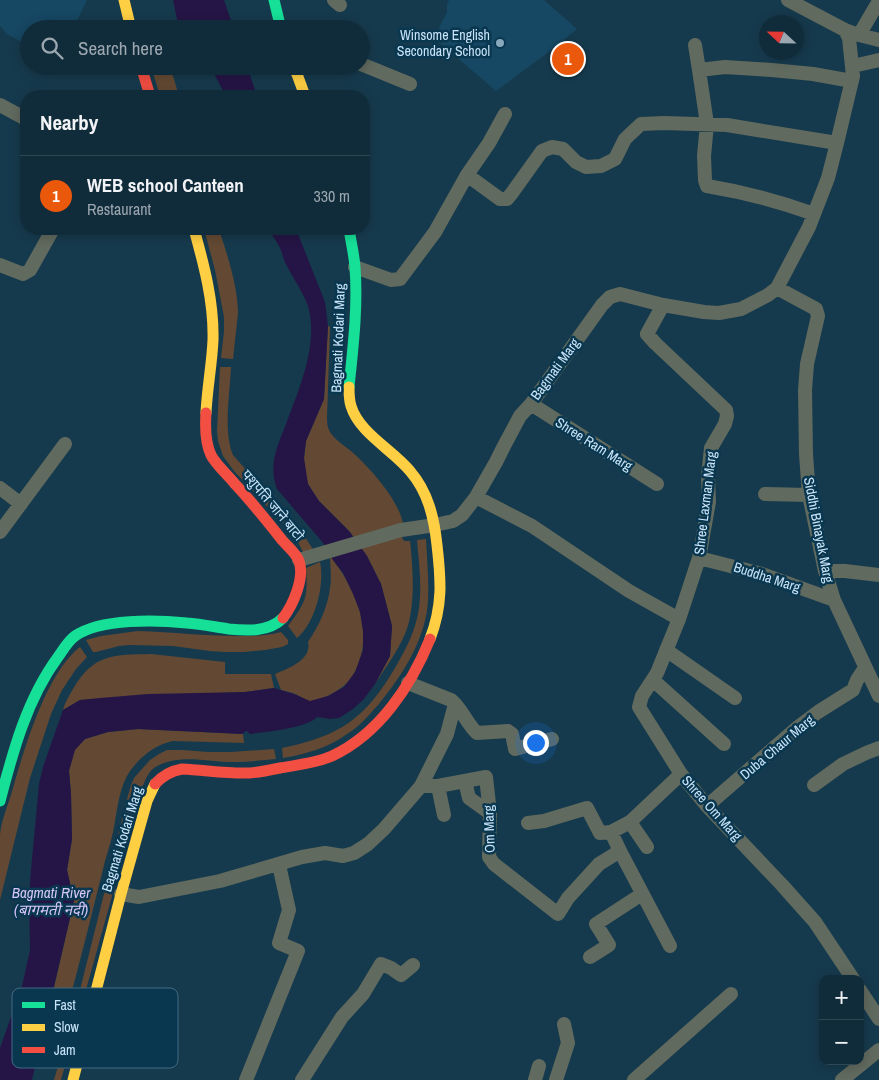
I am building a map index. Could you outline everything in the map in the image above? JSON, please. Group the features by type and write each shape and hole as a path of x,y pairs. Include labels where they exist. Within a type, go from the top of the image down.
{"main road":[{"path":"124,0 129,20"},
{"path":"274,0 279,20"},
{"path":"144,75 148,90"},
{"path":"300,75 303,90"},
{"name":"पशुपति जाने बाटो","path":"0,801 29,710 60,653 76,636 95,628 121,623 153,621 188,623 232,630 254,630 278,623 295,597 299,584 299,560 212,457 207,444 206,412 213,340 212,312 195,235"},
{"name":"Bagmati Kodari Marg","path":"97,988 147,801 159,778 174,770 182,769 247,773 306,763 333,755 353,744 368,732 386,713 408,683 418,666 429,640 438,612 441,573 435,525 429,504 413,474 403,462 361,425 354,416 350,406 355,311 355,267 350,235"}],"street":[{"path":"788,0 812,5 845,30 879,40"},
{"path":"859,35 879,1"},
{"path":"777,288 809,227 828,178 838,143 852,81 853,66 850,38 845,30"},
{"path":"695,45 707,124 704,156 707,186 782,203 814,214"},
{"path":"853,66 879,60"},
{"path":"699,70 725,67 772,70 814,74 852,81"},
{"path":"370,68 410,84"},
{"path":"0,105 20,116"},
{"path":"355,267 391,280 400,279 435,232 467,175 489,143 505,114"},
{"path":"467,175 500,199 506,198 512,193 542,151 552,148 563,149 576,162 586,167 601,166 615,159 625,139 642,124 726,125 838,143"},
{"path":"0,265 23,274 30,270 50,235"},
{"name":"Bagmati Marg","path":"299,560 401,530 435,525 453,520 462,515 476,497 520,416 531,404 602,305 610,297 620,294 663,305 719,313 741,309 768,295 777,288"},
{"name":"Siddhi Binayak Marg","path":"777,288 816,309 818,316 807,364 805,390 809,495 825,571 834,600 878,692"},
{"name":"Shree Laxman Marg","path":"663,305 648,334 655,343 726,410 727,416 725,424 711,448 708,476 709,502 699,558 678,619"},
{"name":"Shree Ram Marg","path":"531,404 658,484"},
{"path":"0,532 65,444"},
{"path":"0,488 21,504"},
{"path":"765,494 809,495"},
{"path":"476,497 532,526 629,591 678,619"},
{"name":"Buddha Marg","path":"699,558 762,574 834,600"},
{"path":"825,571 879,575"},
{"name":"Shree Om Marg","path":"678,619 657,673 642,696 639,706 681,774 707,806 815,922 850,975"},
{"path":"666,650 735,698"},
{"name":"Duba Chaur Marg","path":"707,806 798,727 853,690 865,668"},
{"path":"653,680 724,744"},
{"path":"408,683 451,700 477,733 508,731 512,734 515,749 552,739"},
{"path":"121,894 139,897 220,881 302,857 325,853 343,856 354,853 384,830 421,786 446,734 455,704"},
{"path":"814,785 843,764 879,748"},
{"path":"528,823 544,821 587,808 600,833 611,832 630,822 681,774"},
{"name":"Om Marg","path":"421,786 438,786 486,777 490,813 489,857 494,864 558,914 568,898 599,864 620,851"},
{"path":"465,781 469,798 490,813"},
{"path":"438,786 444,815"},
{"path":"630,822 647,847"},
{"path":"611,832 670,946"},
{"path":"246,1080 298,951 279,943 289,910 279,865"},
{"path":"590,957 610,945 596,924 642,894"},
{"path":"302,1080 342,1017 363,994 381,964 401,975 413,965"},
{"path":"634,1080 731,994"},
{"path":"864,996 879,1019"},
{"path":"556,1080 568,1044 564,1024"},
{"path":"842,1080 879,1050"},
{"path":"535,1080 539,1066"}],"shaded area":[{"path":"0,0 87,0 77,20 20,20 20,41 7,34 0,26"},
{"name":"Winsome English Secondary School","path":"449,0 544,0 577,29 496,91 434,38 447,12"},
{"path":"154,75 173,75 177,90 158,90"},
{"path":"206,235 221,235 234,282 238,313 233,359 221,358 224,317 215,270"},
{"path":"328,326 330,327 328,428 335,438 352,452 383,485 396,505 403,524 397,528 404,541 410,541 413,588 411,612 399,647 375,684 390,656 392,626 381,584 367,556 350,532 314,494 308,484 305,473 306,441 324,399"},
{"path":"220,367 231,367 228,435 233,455 305,537 314,551 304,554 291,532 234,471 223,456 217,431"},
{"path":"426,539 427,611 420,637 402,673 378,705 363,721 340,739 324,747 283,758 282,748 320,738 349,723 361,713 384,686 403,654 416,624 420,591 417,540"},
{"path":"330,556 346,580 358,606 362,620 362,649 359,663 345,685 324,697 309,701 293,693 281,690 275,674 298,662 306,654 308,642 319,623 329,595 331,580"},
{"path":"320,562 320,592 314,613 297,638 288,626 299,611 306,593 306,568"},
{"path":"138,631 239,636 255,636 281,632 288,640 288,644 282,647 244,652 210,651 173,646 129,645 93,652 86,640"},
{"path":"80,647 87,657 76,669 62,690 51,714 30,778 0,900 0,835 4,815 22,758 46,695 67,659"},
{"path":"151,654 225,662 225,674 271,674 274,688 245,692 80,700 63,710 81,677 97,662 116,656"},
{"path":"138,729 243,734 244,743 173,741 153,749 131,770 120,796 73,988 54,988 74,901 67,870 72,839 69,771 74,750 85,739 108,732"},
{"path":"274,749 276,759 237,762 195,759 173,760 163,763 149,773 140,795 87,988 80,988 126,803 134,778 150,760 167,750 231,752"},
{"path":"57,1068 64,1068 61,1080 54,1080"}],"water":[{"path":"173,0 224,0 231,20 177,20"},
{"path":"215,75 250,75 255,90 223,90"},
{"name":"Bagmati River (बागमती नदी)","path":"272,235 298,235 325,302 328,326 324,399 306,441 304,458 308,484 319,501 349,531 367,556 381,584 392,626 390,656 375,684 364,699 339,718 317,717 296,727 250,734 247,731 243,734 138,729 108,732 85,739 75,750 69,771 72,839 67,870 74,901 54,988 21,988 30,950 29,897 39,784 63,710 80,700 148,694 245,692 274,688 310,701 328,696 344,687 355,672 363,650 360,612 343,573 330,556 324,544 277,489 274,480 273,472 277,448 302,381 311,336 308,306 286,264 279,245"},
{"name":"Bagmati River (बागमती नदी)","path":"12,1014 12,1068 35,1068 32,1080 0,1080 0,1048"}],"traffic: fast":[{"path":"274,0 279,20"},
{"path":"349,387 356,297 355,262 350,235"},
{"path":"0,801 10,763 29,708 47,673 70,640 75,636 99,626 145,621 258,630 271,626 283,618"}],"traffic: slow":[{"path":"124,0 129,20"},
{"path":"297,75 303,90"},
{"path":"196,235 208,284 213,326 206,413"},
{"path":"349,387 351,406 361,425 410,471 421,487 429,505 436,535 440,581 439,604 430,639"},
{"path":"97,988 147,801 155,784"},
{"path":"73,1080 76,1068"}],"traffic: jam":[{"path":"144,75 148,90"},
{"path":"206,413 207,440 213,459 298,558 300,568 299,583 291,606 283,618"},
{"path":"155,784 167,774 182,769 250,773 306,764 332,756 349,747 364,735 392,707 413,674 430,639"}],"place":[{"name":"Winsome English Secondary School","path":"500,43"},
{"name":"WEB school Canteen","path":"568,59"}]}
